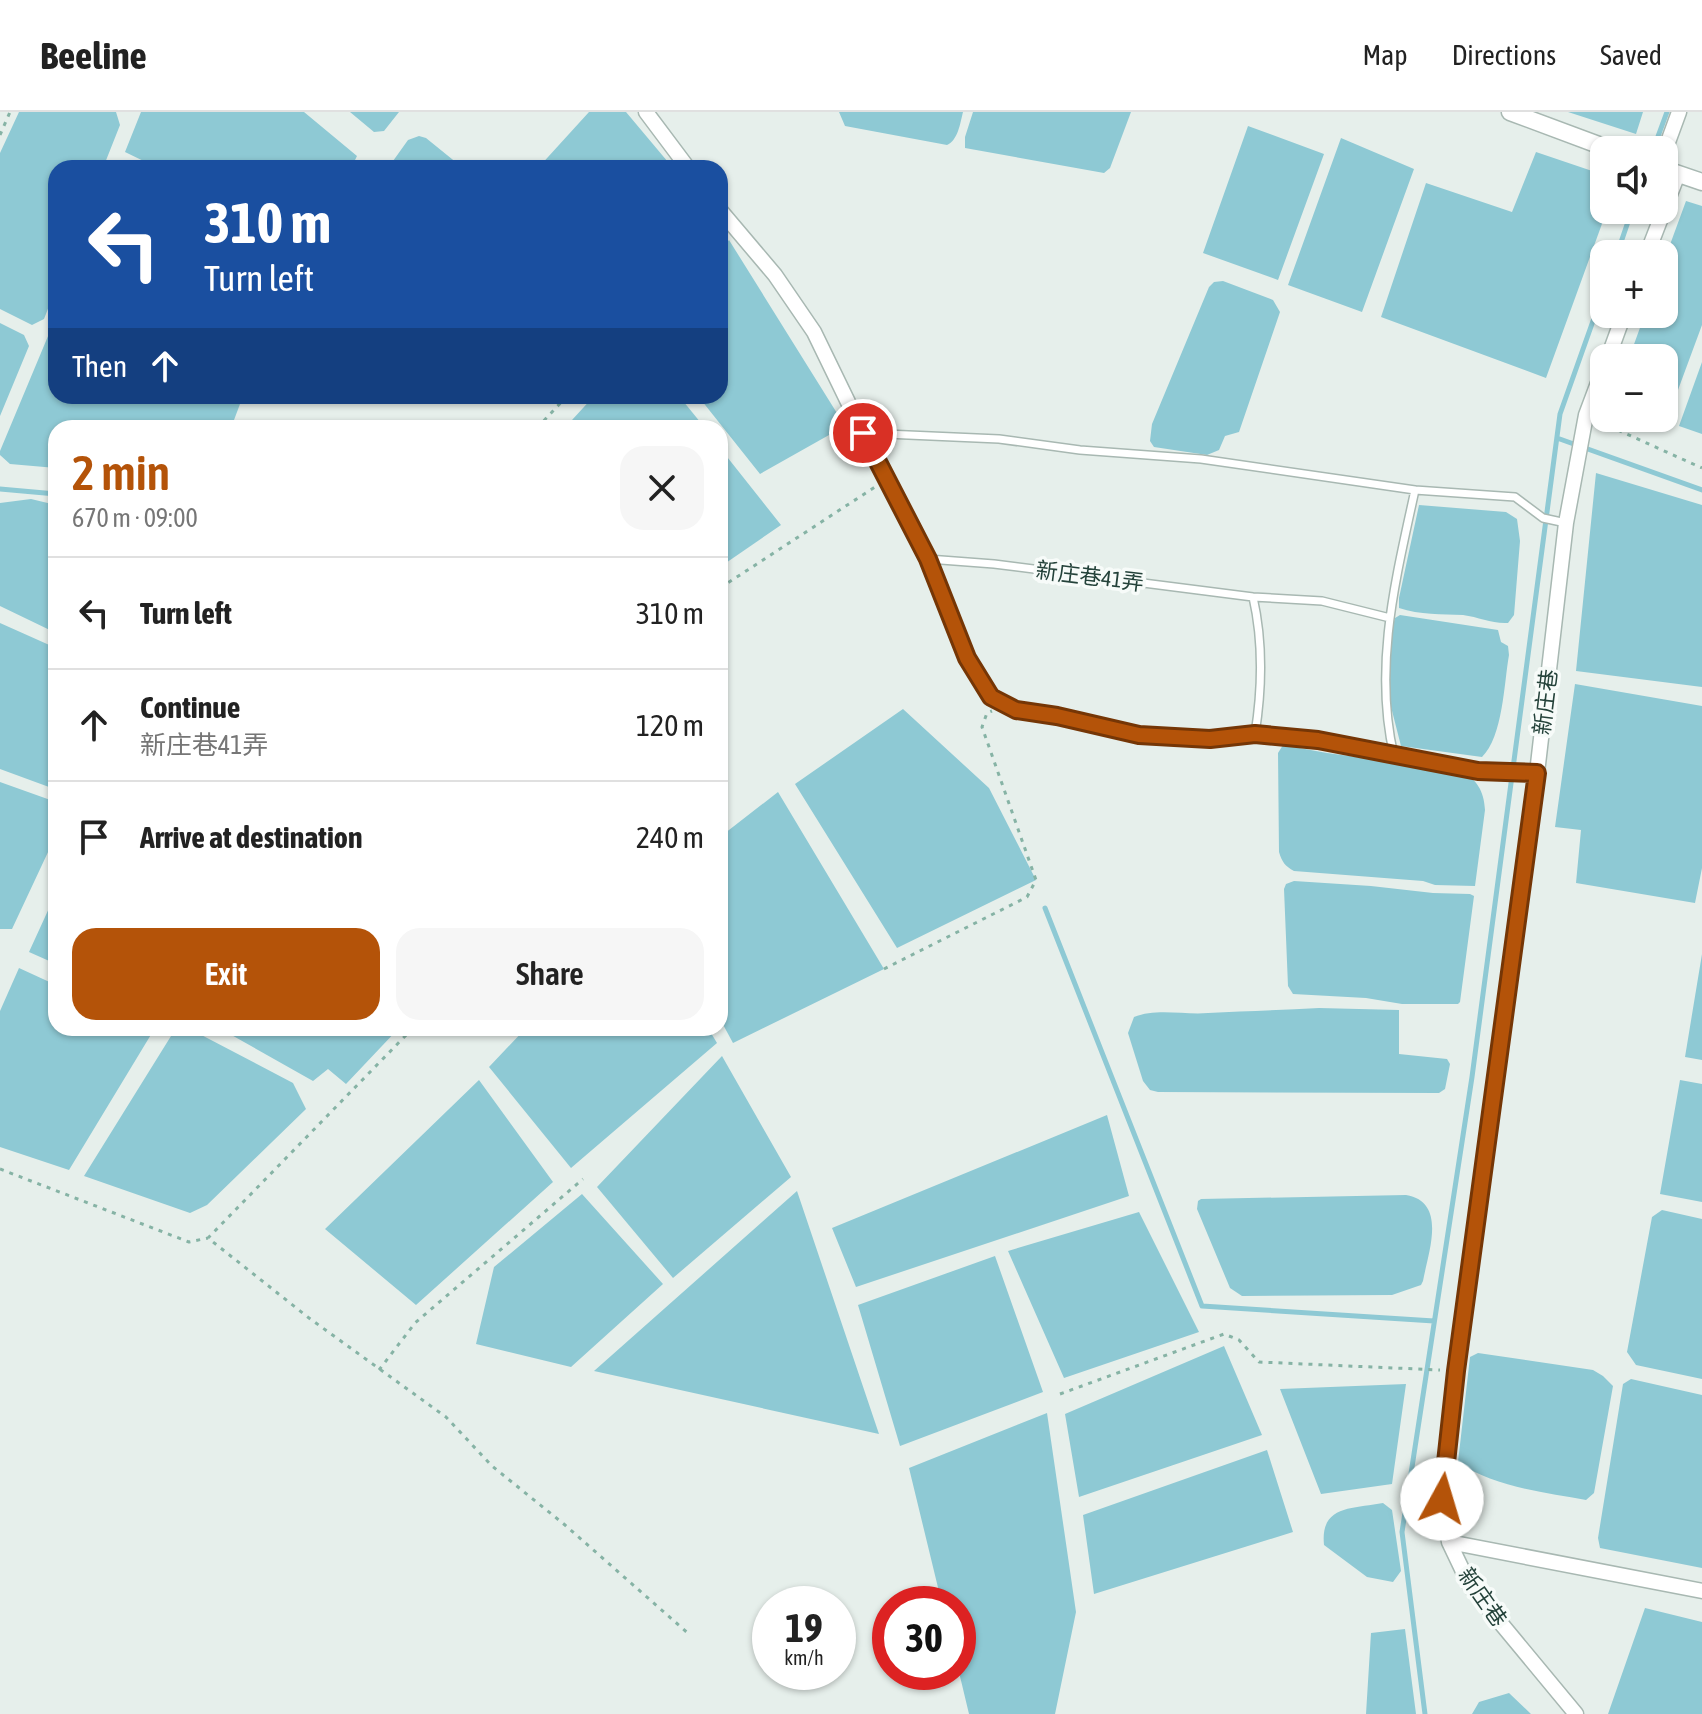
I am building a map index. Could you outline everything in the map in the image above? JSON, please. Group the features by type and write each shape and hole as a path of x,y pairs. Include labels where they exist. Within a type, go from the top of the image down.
{"street":[{"path":"646,112 682,160"},
{"path":"1510,112 1590,142"},
{"path":"1670,136 1679,112"},
{"path":"1678,174 1702,182"},
{"path":"728,219 775,275 814,332 863,433"},
{"name":"新庄巷","path":"1576,1714 1470,1586 1449,1542 1442,1499 1456,1371 1537,773 1566,523 1590,404"},
{"path":"1449,1542 1702,1591"}],"lane":[{"path":"863,433 928,559 967,658 991,697 1016,710 1139,735 1210,739 1255,734 1318,740 1478,771 1537,773"},
{"path":"863,433 999,439 1080,450 1201,459 1415,490 1515,497 1543,518 1566,523"},
{"path":"1394,756 1384,690 1385,659 1394,583 1415,490"},
{"name":"新庄巷41弄","path":"928,559 994,564 1253,597 1322,601 1390,618"},
{"path":"1253,597 1259,625 1260,704 1255,734"}],"path":[{"path":"0,135 10,112"},
{"path":"544,420 560,404"},
{"path":"1586,415 1702,468"},
{"path":"728,583 888,478"},
{"path":"884,969 1027,897 1036,880 982,727 987,713 1007,705"},
{"path":"0,1169 189,1242 208,1238 405,1036"},
{"path":"379,1370 415,1323 583,1179"},
{"path":"208,1238 379,1370 446,1417 492,1466 565,1525 690,1635"},
{"path":"1060,1394 1224,1334 1239,1340 1259,1362 1456,1371"}],"water":[{"path":"19,112 116,112 120,125 106,160 48,160 48,309 44,319 32,325 0,309 0,153"},
{"path":"141,112 304,112 357,156 355,160 142,160 125,152"},
{"path":"350,112 399,112 384,131 374,132"},
{"path":"589,112 626,112 666,160 545,160"},
{"path":"839,112 963,112 956,136 947,145 845,126"},
{"path":"973,112 1131,112 1110,168 1104,173 965,148"},
{"path":"1568,112 1643,112 1636,134"},
{"path":"1248,126 1324,154 1278,280 1203,253"},
{"path":"419,136 426,138 453,160 394,160 408,140"},
{"path":"1341,138 1414,169 1362,312 1288,285"},
{"path":"1536,152 1590,170 1590,224 1602,224 1596,240 1590,240 1590,257 1546,378 1381,317 1426,183 1512,212"},
{"path":"1686,201 1702,206 1702,325 1678,390 1678,344 1634,344 1640,328 1678,328 1678,240 1672,240"},
{"path":"728,241 845,426 760,474 728,434 728,420 717,420 704,404 728,404"},
{"path":"1223,281 1273,300 1280,312 1239,432 1225,436 1219,450 1207,455 1154,447 1150,441 1152,424 1209,287 1214,282"},
{"path":"0,323 24,335 29,346 0,416"},
{"path":"48,336 48,404 240,404 234,420 48,420 48,467 10,464 0,455"},
{"path":"1702,362 1702,434 1679,426"},
{"path":"587,404 686,404 698,420 572,420"},
{"path":"728,458 781,525 728,561"},
{"path":"1596,473 1702,505 1702,687 1576,671"},
{"path":"31,499 48,503 48,629 0,606 0,503"},
{"path":"1419,505 1506,512 1517,519 1520,541 1514,615 1508,623 1399,608"},
{"path":"1400,615 1498,630 1501,642 1508,646 1498,723 1489,748 1482,757 1401,746 1389,699 1387,677 1393,625"},
{"path":"0,623 48,644 48,787 0,769"},
{"path":"1575,684 1702,706 1702,868 1695,903 1576,883 1581,830 1555,827"},
{"path":"903,709 989,788 1036,880 897,948 795,784"},
{"path":"1283,745 1460,771 1471,778 1481,791 1485,810 1475,886 1294,871 1288,867 1279,852 1278,753"},
{"path":"0,782 48,799 48,852 12,929 0,929"},
{"path":"778,792 884,969 733,1043 728,1034 728,831"},
{"path":"1294,881 1474,896 1460,1002 1402,1004 1366,998 1293,994 1288,986 1284,889 1286,884"},
{"path":"48,910 48,960 29,952"},
{"path":"1702,954 1702,1060 1685,1057"},
{"path":"19,968 48,981 48,1036 150,1036 69,1170 0,1147 0,1011"},
{"path":"1319,1008 1399,1010 1399,1054 1447,1059 1450,1064 1445,1089 1439,1093 1158,1092 1150,1090 1143,1081 1128,1033 1134,1017 1143,1014"},
{"path":"171,1036 203,1036 293,1083 306,1109 207,1205 190,1213 84,1176"},
{"path":"233,1036 391,1036 346,1084 328,1069 313,1081"},
{"path":"518,1036 713,1036 717,1043 571,1168 489,1067"},
{"path":"722,1056 791,1177 673,1278 597,1187"},
{"path":"479,1080 553,1182 416,1305 325,1229"},
{"path":"1680,1080 1702,1084 1702,1202 1660,1194"},
{"path":"1107,1115 1129,1196 856,1287 832,1228"},
{"path":"797,1191 879,1434 594,1371"},
{"path":"582,1194 663,1284 571,1367 476,1344 494,1267"},
{"path":"1406,1195 1427,1207 1431,1218 1431,1243 1421,1285 1392,1295 1242,1296 1230,1288 1197,1209 1201,1199"},
{"path":"1662,1210 1702,1219 1702,1379 1636,1365 1627,1352 1652,1217"},
{"path":"1139,1212 1199,1332 1064,1378 1008,1251"},
{"path":"995,1256 1043,1392 900,1446 858,1305"},
{"path":"1224,1346 1262,1435 1079,1497 1065,1414"},
{"path":"1478,1353 1593,1370 1613,1386 1594,1493 1586,1500 1503,1483 1458,1462 1470,1357"},
{"path":"1631,1379 1702,1395 1702,1568 1600,1548 1598,1538 1623,1384"},
{"path":"1406,1384 1392,1484 1321,1494 1280,1389"},
{"path":"1047,1413 1076,1612 1055,1714 969,1714 963,1690 976,1690 976,1586 938,1586 909,1468"},
{"path":"1267,1450 1293,1532 1094,1594 1083,1515"},
{"path":"1383,1503 1392,1510 1401,1571 1393,1582 1367,1577 1324,1545 1327,1522 1340,1511"},
{"path":"1645,1608 1702,1622 1702,1714 1608,1714"},
{"path":"1405,1629 1416,1714 1366,1714 1371,1633"},
{"path":"1509,1693 1531,1714 1472,1714 1479,1702"}],"waterway":[{"path":"1658,136 1667,112"},
{"path":"1622,240 1627,224"},
{"path":"1425,1714 1402,1532 1472,1077 1560,414 1591,328"},
{"path":"1557,438 1702,490"},
{"path":"0,489 48,493"},
{"path":"1045,908 1202,1306 1434,1321"}],"route":[{"path":"863,433 928,559 967,658 991,697 1016,710 1139,735 1210,739 1255,734 1318,740 1478,771 1537,773 1456,1371 1442,1499"}]}
